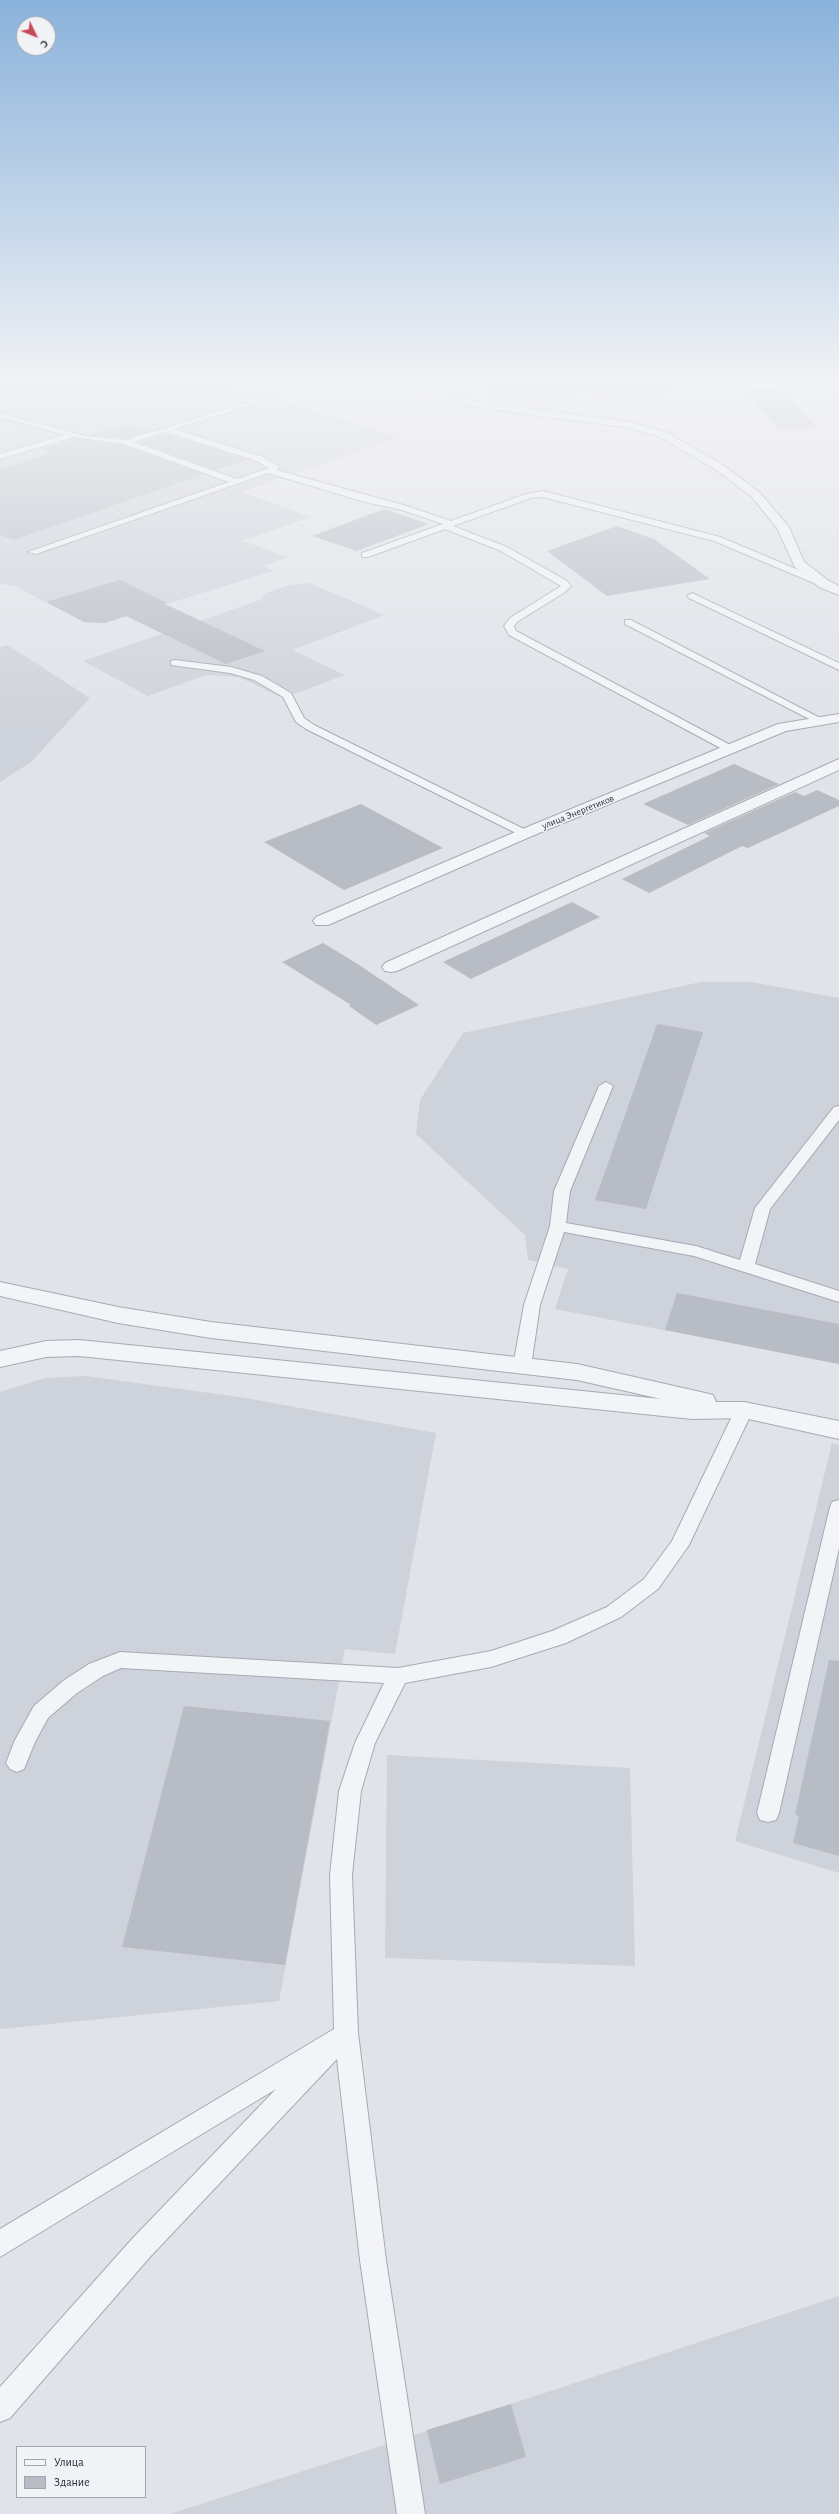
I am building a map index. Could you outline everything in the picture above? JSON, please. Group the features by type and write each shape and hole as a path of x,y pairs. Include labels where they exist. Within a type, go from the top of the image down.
{"street":[{"path":"758,497 783,526 799,564 824,584 839,591"},
{"name":"улица Энергетиков","path":"322,921 526,833 783,727 839,718"},
{"path":"391,966 839,764"},
{"path":"0,1289 118,1314 211,1330 522,1366 614,1379 744,1410 839,1430"},
{"path":"0,1359 46,1349 79,1348 692,1411 744,1410"}],"lane":[{"path":"33,552 192,497"},
{"path":"359,497 404,508 448,525 504,549 564,583 566,586 562,590 513,620 509,626 512,633 522,640 730,749"},
{"path":"365,555 525,497"},
{"path":"561,497 717,539 752,552 824,584"},
{"path":"692,596 839,667"},
{"path":"628,622 819,720"},
{"path":"175,663 231,670 258,678 287,695 300,720 310,727 526,833"},
{"path":"522,1366 532,1305 558,1226 562,1191 606,1086"},
{"path":"746,1267 758,1219 763,1208 839,1110"},
{"path":"558,1226 696,1251 793,1284 839,1297"},
{"path":"17,1763 25,1740 41,1712 70,1687 96,1670 120,1660 145,1660 398,1676 491,1659 559,1637 614,1612 651,1584 680,1545 744,1410"},
{"path":"768,1813 839,1507"},
{"path":"398,1676 366,1744 350,1791 341,1875 346,2033 373,2260 411,2514"},
{"path":"0,2244 346,2033"},
{"path":"0,2408 141,2248 346,2033"}],"shaded area":[{"path":"0,497 257,497 311,517 243,541 288,557 264,566 273,571 105,623 84,622 15,586 0,584"},
{"path":"309,583 384,615 293,650 345,675 295,694 278,696 239,677 207,675 148,696 83,661 260,600 266,593 289,585"},
{"path":"8,645 90,698 31,762 0,782 0,647"},
{"path":"701,982 751,982 839,998 839,1364 555,1309 568,1269 528,1260 525,1235 416,1134 420,1100 463,1033"},
{"path":"86,1376 246,1398 436,1433 395,1654 345,1649 279,2001 0,2029 0,1392 45,1378"},
{"path":"832,1443 839,1445 839,1873 735,1841"},
{"path":"387,1755 630,1768 635,1966 385,1958"},
{"path":"839,2296 839,2514 170,2514 511,2404"}],"building":[{"path":"0,497 137,497 14,540 0,535"},
{"path":"384,509 429,524 357,551 312,536"},
{"path":"617,526 654,539 710,579 607,596 547,551"},
{"path":"120,580 167,603 165,604 265,651 226,664 126,616 105,623 84,622 46,602"},
{"path":"734,764 779,784 688,825 643,804"},
{"path":"817,790 839,800 839,806 748,848 742,846 649,893 622,879 710,836 704,833 795,792 804,796"},
{"path":"361,804 443,848 344,890 264,842"},
{"path":"572,902 600,917 471,979 443,962"},
{"path":"323,943 419,1005 376,1025 349,1006 351,1005 282,962"},
{"path":"657,1024 703,1032 646,1209 595,1200"},
{"path":"677,1293 839,1324 839,1364 665,1330"},
{"path":"829,1660 839,1661 839,1856 793,1843 799,1816 795,1815"},
{"path":"184,1706 330,1721 285,1965 122,1947"},
{"path":"511,2404 526,2457 440,2484 427,2430"}]}
